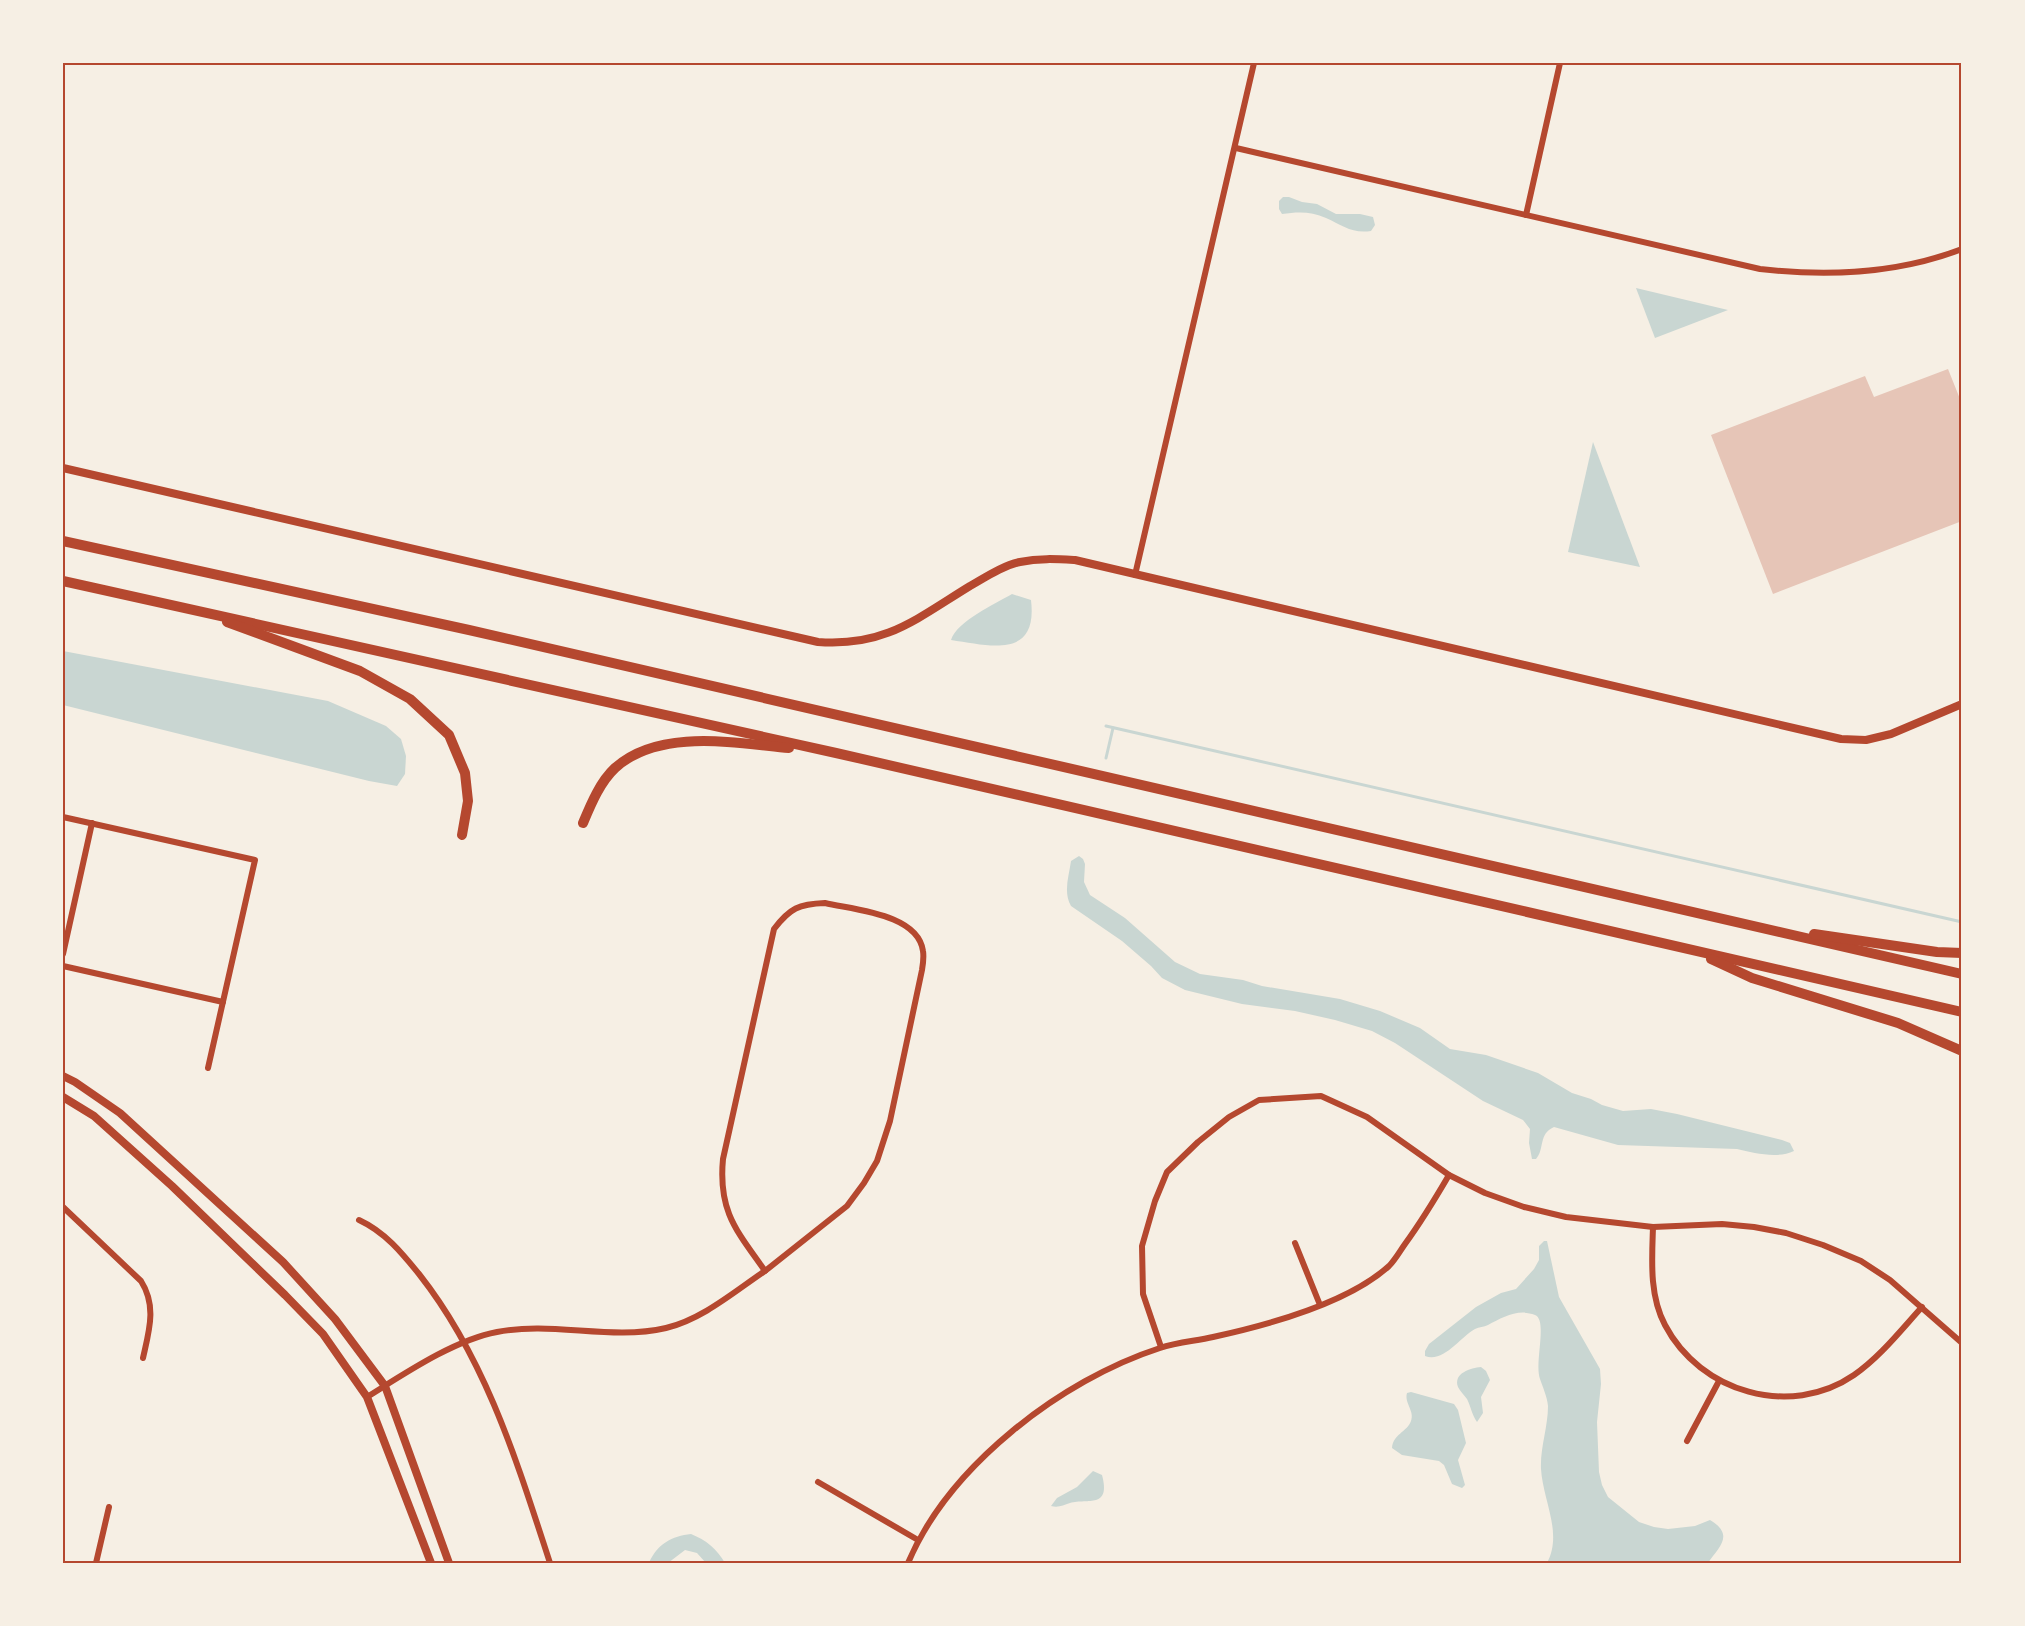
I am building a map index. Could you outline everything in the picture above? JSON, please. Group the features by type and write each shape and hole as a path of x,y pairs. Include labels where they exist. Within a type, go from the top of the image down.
{"highway":[{"path":"63,541 468,630 1962,974"},
{"path":"63,580 836,753 1962,1012"},
{"path":"181,606 360,670 410,699 449,735 465,773 468,801 462,835"},
{"path":"583,824 594,797 614,768 644,748 695,741 836,753"},
{"path":"1735,922 1936,952 1962,953"},
{"path":"1692,950 1752,978 1898,1023 1962,1051"}],"street":[{"path":"1135,575 1254,63"},
{"path":"1526,215 1560,63"},
{"path":"1236,148 1760,269 1800,273 1849,273 1900,267 1962,249"},
{"path":"63,468 818,642 858,641 898,630 996,571 1018,562 1042,558 1075,560 1841,739 1866,740 1891,734 1962,704"},
{"path":"63,817 255,860 208,1068"},
{"path":"63,954 92,823"},
{"path":"367,1397 463,1342 495,1332 550,1327 617,1333 643,1332 669,1327 697,1316 765,1270 847,1206 864,1184 884,1144 920,982 923,961 920,940 910,928 894,919 825,903 809,904 795,908 784,915 774,929 723,1159 722,1176 724,1201 732,1224 765,1270"},
{"path":"63,966 223,1002"},
{"path":"63,1076 120,1113 283,1262 335,1319 385,1386 449,1563"},
{"path":"1161,1347 1143,1294 1142,1246 1155,1201 1167,1172 1198,1142 1229,1117 1259,1100 1321,1096 1366,1118 1449,1175 1485,1193 1524,1207 1566,1217 1653,1227 1722,1224 1754,1227 1786,1233 1823,1245 1861,1261 1890,1280 1962,1343"},
{"path":"63,1097 94,1116 129,1147 323,1334 367,1397 431,1563"},
{"path":"908,1563 918,1540 952,1490 988,1453 1050,1401 1098,1372 1161,1347 1212,1338 1258,1326 1320,1305 1365,1284 1390,1265 1426,1214 1449,1175"},
{"path":"63,1207 141,1281 147,1291 151,1305 151,1322 143,1358"},
{"path":"359,1220 379,1230 402,1252 437,1298 463,1342 483,1378 506,1430 550,1563"},
{"path":"1653,1227 1652,1268 1655,1300 1664,1325 1681,1350 1698,1367 1719,1381 1743,1391 1771,1396 1801,1396 1827,1389 1853,1375 1879,1353 1922,1307"},
{"path":"1295,1243 1320,1305"},
{"path":"1687,1441 1719,1381"},
{"path":"818,1482 918,1540"},
{"path":"96,1563 109,1507"}],"shaded area":[{"path":"1283,197 1317,204 1336,214 1360,214 1373,217 1375,225 1371,231 1364,232 1347,228 1315,214 1282,214 1279,201"},
{"path":"1636,288 1728,310 1655,338"},
{"path":"1593,442 1640,567 1568,552"},
{"path":"1012,594 1031,600 1031,619 1027,632 1019,640 996,646 951,640 968,620"},
{"path":"63,651 328,701 386,726 401,739 406,756 405,774 397,786 369,781 63,705"},
{"path":"1079,856 1085,864 1084,882 1090,895 1125,918 1175,962 1200,974 1340,999 1380,1011 1420,1028 1450,1049 1486,1055 1538,1073 1572,1093 1602,1105 1623,1111 1651,1109 1677,1114 1782,1140 1790,1143 1794,1151 1773,1155 1737,1149 1618,1145 1554,1127 1546,1134 1539,1155 1536,1159 1532,1159 1529,1143 1530,1129 1523,1120 1483,1101 1395,1043 1372,1031 1295,1011 1242,1004 1185,990 1162,978 1122,941 1071,906 1067,895 1068,878 1071,861"},
{"path":"1547,1241 1559,1297 1600,1369 1601,1384 1597,1422 1599,1472 1608,1497 1639,1522 1654,1527 1668,1529 1695,1526 1710,1520 1718,1525 1722,1531 1722,1541 1708,1563 1547,1563 1551,1552 1553,1529 1542,1481 1541,1461 1548,1406 1539,1372 1541,1333 1539,1319 1535,1315 1516,1313 1505,1317 1475,1329 1439,1356 1425,1356 1429,1344 1476,1307 1501,1293 1516,1289 1534,1269 1539,1260 1539,1246"},
{"path":"1481,1367 1486,1371 1490,1380 1481,1397 1483,1413 1477,1422 1457,1382 1464,1372"},
{"path":"1411,1392 1454,1404 1458,1410 1466,1443 1458,1460 1465,1485 1462,1488 1452,1484 1444,1465 1439,1461 1402,1455 1392,1448 1397,1436 1411,1421 1412,1414 1406,1397 1407,1393"},
{"path":"1093,1471 1102,1475 1104,1486 1101,1497 1096,1500 1051,1506 1057,1498 1077,1487"},
{"path":"691,1534 711,1546 725,1563 706,1563 697,1553 685,1550 668,1563 649,1563 656,1551 666,1542"}],"building":[{"path":"1948,369 1962,404 1962,521 1773,594 1711,435 1865,376 1874,397"}],"waterway":[{"path":"1106,726 1962,922"},
{"path":"1106,758 1113,728"}]}
